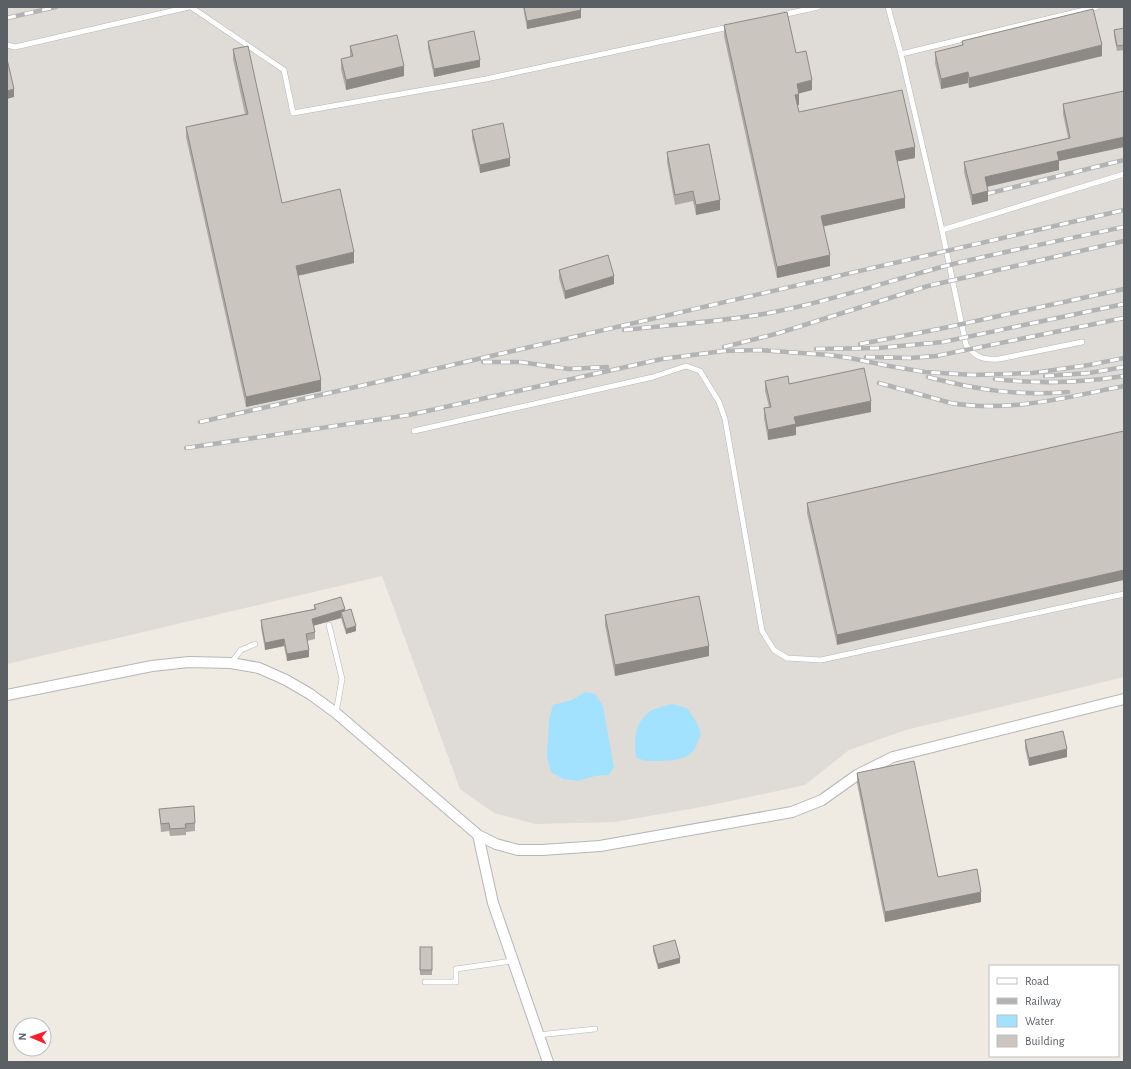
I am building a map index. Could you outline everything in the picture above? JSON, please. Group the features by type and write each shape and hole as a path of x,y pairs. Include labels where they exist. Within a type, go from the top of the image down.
{"street":[{"path":"7,695 152,666 189,662 231,663 258,668 286,680 310,694 336,713 478,835 496,844 518,850 600,846 792,812 822,800 857,775 893,757 1124,699"},
{"path":"478,835 493,903 548,1062"}],"lane":[{"path":"7,45 15,47 190,7 284,70 294,113 486,79 737,25"},
{"path":"774,17 818,7"},
{"path":"888,7 901,54 942,230 966,345 975,355 990,359 999,359 1082,342"},
{"path":"901,54 1097,7"},
{"path":"942,230 1124,174"},
{"path":"414,431 653,377 686,366 700,371 719,402 725,419 762,631 774,650 787,658 821,660 1124,594"},
{"path":"329,625 342,679 336,713"},
{"path":"231,663 241,650 255,644"},
{"path":"425,982 456,982 456,968 512,961"},
{"path":"538,1035 595,1029"}],"shaded area":[{"path":"7,7 1124,7 1124,677 906,730 849,750 805,785 707,806 615,822 536,824 494,813 460,789 382,576 7,664"}],"water":[{"path":"585,692 595,694 603,706 614,767 609,775 595,776 578,781 563,779 551,772 547,757 549,720 553,705 572,700"},
{"path":"672,704 687,708 697,723 700,729 700,734 696,747 692,752 683,758 666,761 642,760 636,757 635,738 640,722 649,712"}],"building":[{"path":"524,7 580,7 581,10 527,21"},
{"path":"1093,9 1102,45 969,78 968,72 941,79 935,52 963,45 962,41"},
{"path":"787,12 796,53 806,51 812,80 797,84 799,94 795,95 799,112 902,90 915,147 895,151 905,198 821,216 830,255 777,267 724,25"},
{"path":"1124,28 1124,45 1117,46 1114,30"},
{"path":"474,31 480,60 434,69 428,41"},
{"path":"397,35 404,66 346,80 341,59 353,56 350,46"},
{"path":"248,46 282,203 340,189 354,252 296,266 321,380 246,397 186,127 248,114 233,49"},
{"path":"7,59 14,89 7,91"},
{"path":"1124,91 1124,137 1057,152 1059,160 985,177 988,191 972,195 964,162 1070,138 1063,104"},
{"path":"503,123 510,158 480,165 472,130"},
{"path":"709,144 720,200 696,205 693,191 675,195 667,152"},
{"path":"608,255 614,276 565,291 559,270"},
{"path":"864,368 871,401 794,417 796,424 768,430 764,408 771,407 765,381 788,376 789,384"},
{"path":"1124,431 1124,570 837,635 807,503"},
{"path":"699,596 709,646 615,665 605,615"},
{"path":"341,597 345,609 312,619 315,632 306,634 309,650 287,654 284,639 265,643 261,620 316,609 314,605"},
{"path":"351,609 356,626 346,629 341,612"},
{"path":"1063,731 1067,749 1029,758 1025,740"},
{"path":"914,761 938,877 977,869 981,892 885,912 857,773"},
{"path":"194,806 195,823 185,824 186,828 170,829 169,823 161,824 159,809"},
{"path":"675,940 680,958 658,964 653,946"},
{"path":"420,947 432,947 432,970 420,970"}],"railway":[{"path":"7,18 56,7"},
{"path":"986,194 1124,160"},
{"path":"200,422 1124,210"},
{"path":"624,330 718,321 774,312 840,296 949,265 1124,227"},
{"path":"724,347 779,333 928,286 1124,241"},
{"path":"860,344 939,329 1124,289"},
{"path":"816,349 879,348 943,342 1124,304"},
{"path":"866,357 910,358 936,356 1124,318"},
{"path":"186,448 409,415 662,359 723,351 759,350 829,355 925,372 973,375 1033,373 1089,365 1124,358"},
{"path":"483,362 520,362 569,369 607,367"},
{"path":"1045,376 1089,373 1124,367"},
{"path":"995,379 1027,382 1060,382 1124,376"},
{"path":"928,377 981,389 998,391 1032,393 1068,392"},
{"path":"879,383 951,403 973,406 1016,405 1060,399 1124,386"}]}
